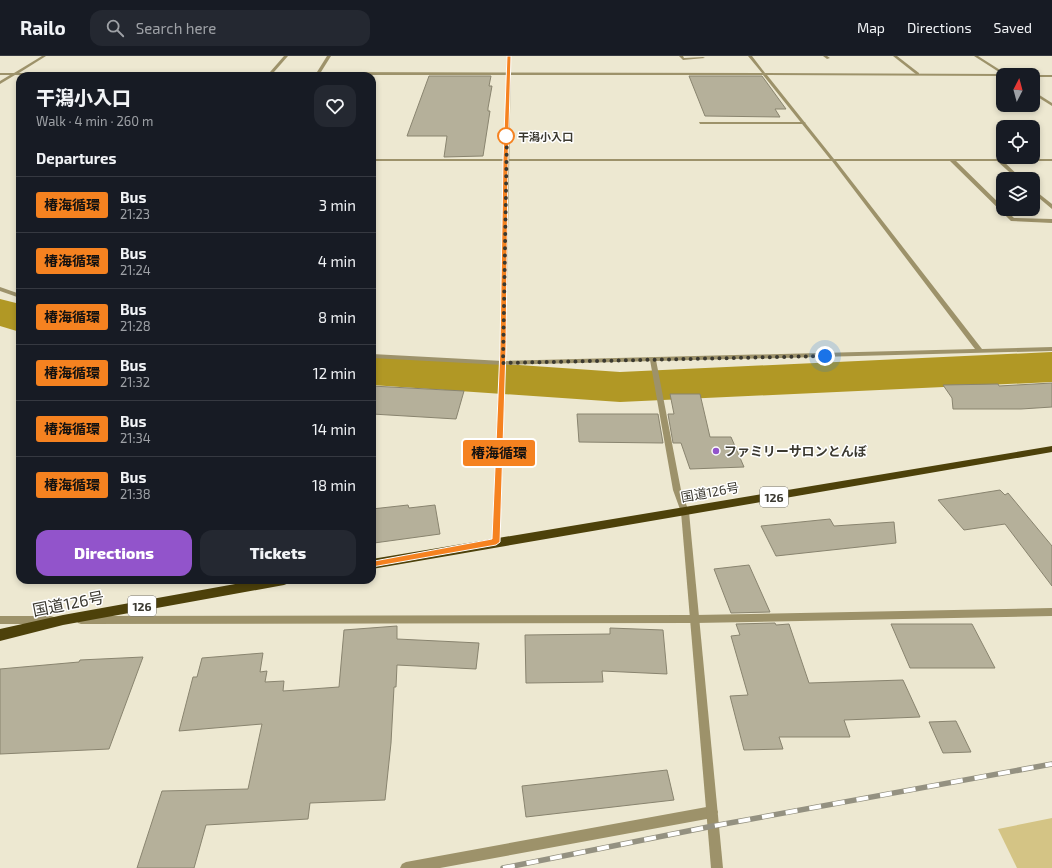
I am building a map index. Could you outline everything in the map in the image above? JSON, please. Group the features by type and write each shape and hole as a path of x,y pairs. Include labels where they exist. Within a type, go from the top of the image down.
{"highway":[{"name":"国道126号","path":"376,563 1052,449"},
{"name":"国道126号","path":"0,634 63,620 262,584"}],"street":[{"path":"17,72 44,56"},
{"path":"273,72 286,56"},
{"path":"319,72 330,56"},
{"path":"496,542 503,363 509,56"},
{"path":"681,56 683,58 703,58"},
{"path":"750,56 833,160 980,351"},
{"path":"895,56 918,74"},
{"path":"976,56 996,70"},
{"path":"0,74 14,74"},
{"path":"0,83 14,74"},
{"path":"376,74 996,75"},
{"path":"1040,76 1052,76"},
{"path":"1040,97 1052,105"},
{"path":"700,123 804,123"},
{"path":"376,160 996,160"},
{"path":"952,160 1013,220 1052,221"},
{"path":"1040,160 1052,160"},
{"path":"1003,164 1012,172"},
{"path":"1040,196 1052,207"},
{"path":"0,289 16,295"},
{"path":"376,356 503,363 1052,349"},
{"path":"653,360 677,490 685,512 718,868"},
{"path":"0,620 695,619 1052,612"},
{"path":"406,868 712,812"}],"shaded area":[{"path":"1052,818 1052,868 1017,868 998,829"}],"building":[{"path":"429,76 491,76 489,86 492,86 488,108 488,111 490,111 483,156 444,157 447,136 407,136"},
{"path":"689,76 762,76 786,109 775,109 780,117 705,116"},
{"path":"1052,383 1052,407 1021,409 953,409 952,398 943,385 998,384 999,386"},
{"path":"376,386 464,391 456,419 376,414"},
{"path":"670,394 700,394 710,437 731,437 744,467 690,469 681,443 673,443 668,414 674,414"},
{"path":"577,414 658,414 663,443 579,442"},
{"path":"1000,490 1005,495 1008,493 1052,546 1052,586 1005,524 964,530 938,500"},
{"path":"408,505 409,508 435,505 440,534 376,543 376,509"},
{"path":"830,519 834,526 894,522 896,543 776,556 761,526"},
{"path":"749,565 770,612 731,613 714,569"},
{"path":"775,623 776,625 789,624 809,683 903,680 920,717 844,720 850,737 779,737 783,749 744,750 730,696 748,695 731,636 740,635 736,624"},
{"path":"891,624 972,624 995,668 910,668"},
{"path":"397,626 397,639 479,643 476,669 397,665 385,800 310,803 308,819 206,825 194,868 137,868 162,791 248,789 262,724 179,731 193,677 197,677 202,658 263,653 260,672 267,671 265,682 284,681 283,691 339,687 344,630"},
{"path":"610,628 663,630 667,674 602,671 603,682 526,683 525,635 610,634"},
{"path":"143,657 109,749 0,754 0,669 79,662 80,660"},
{"path":"956,721 971,752 943,753 929,722"},
{"path":"667,770 674,800 526,817 522,786"}],"waterway":[{"path":"0,312 16,317"},
{"path":"376,370 620,387 1052,367"}],"railway":[{"path":"503,868 713,826 1052,764"}],"bus line":[{"name":"椿海循環","path":"376,563 496,542 503,349 509,56"}],"place":[{"name":"干潟小入口","path":"506,136"},
{"name":"ファミリーサロンとんぼ","path":"716,451"}],"route":[{"path":"506,136 507,131 503,363 825,356"}]}
